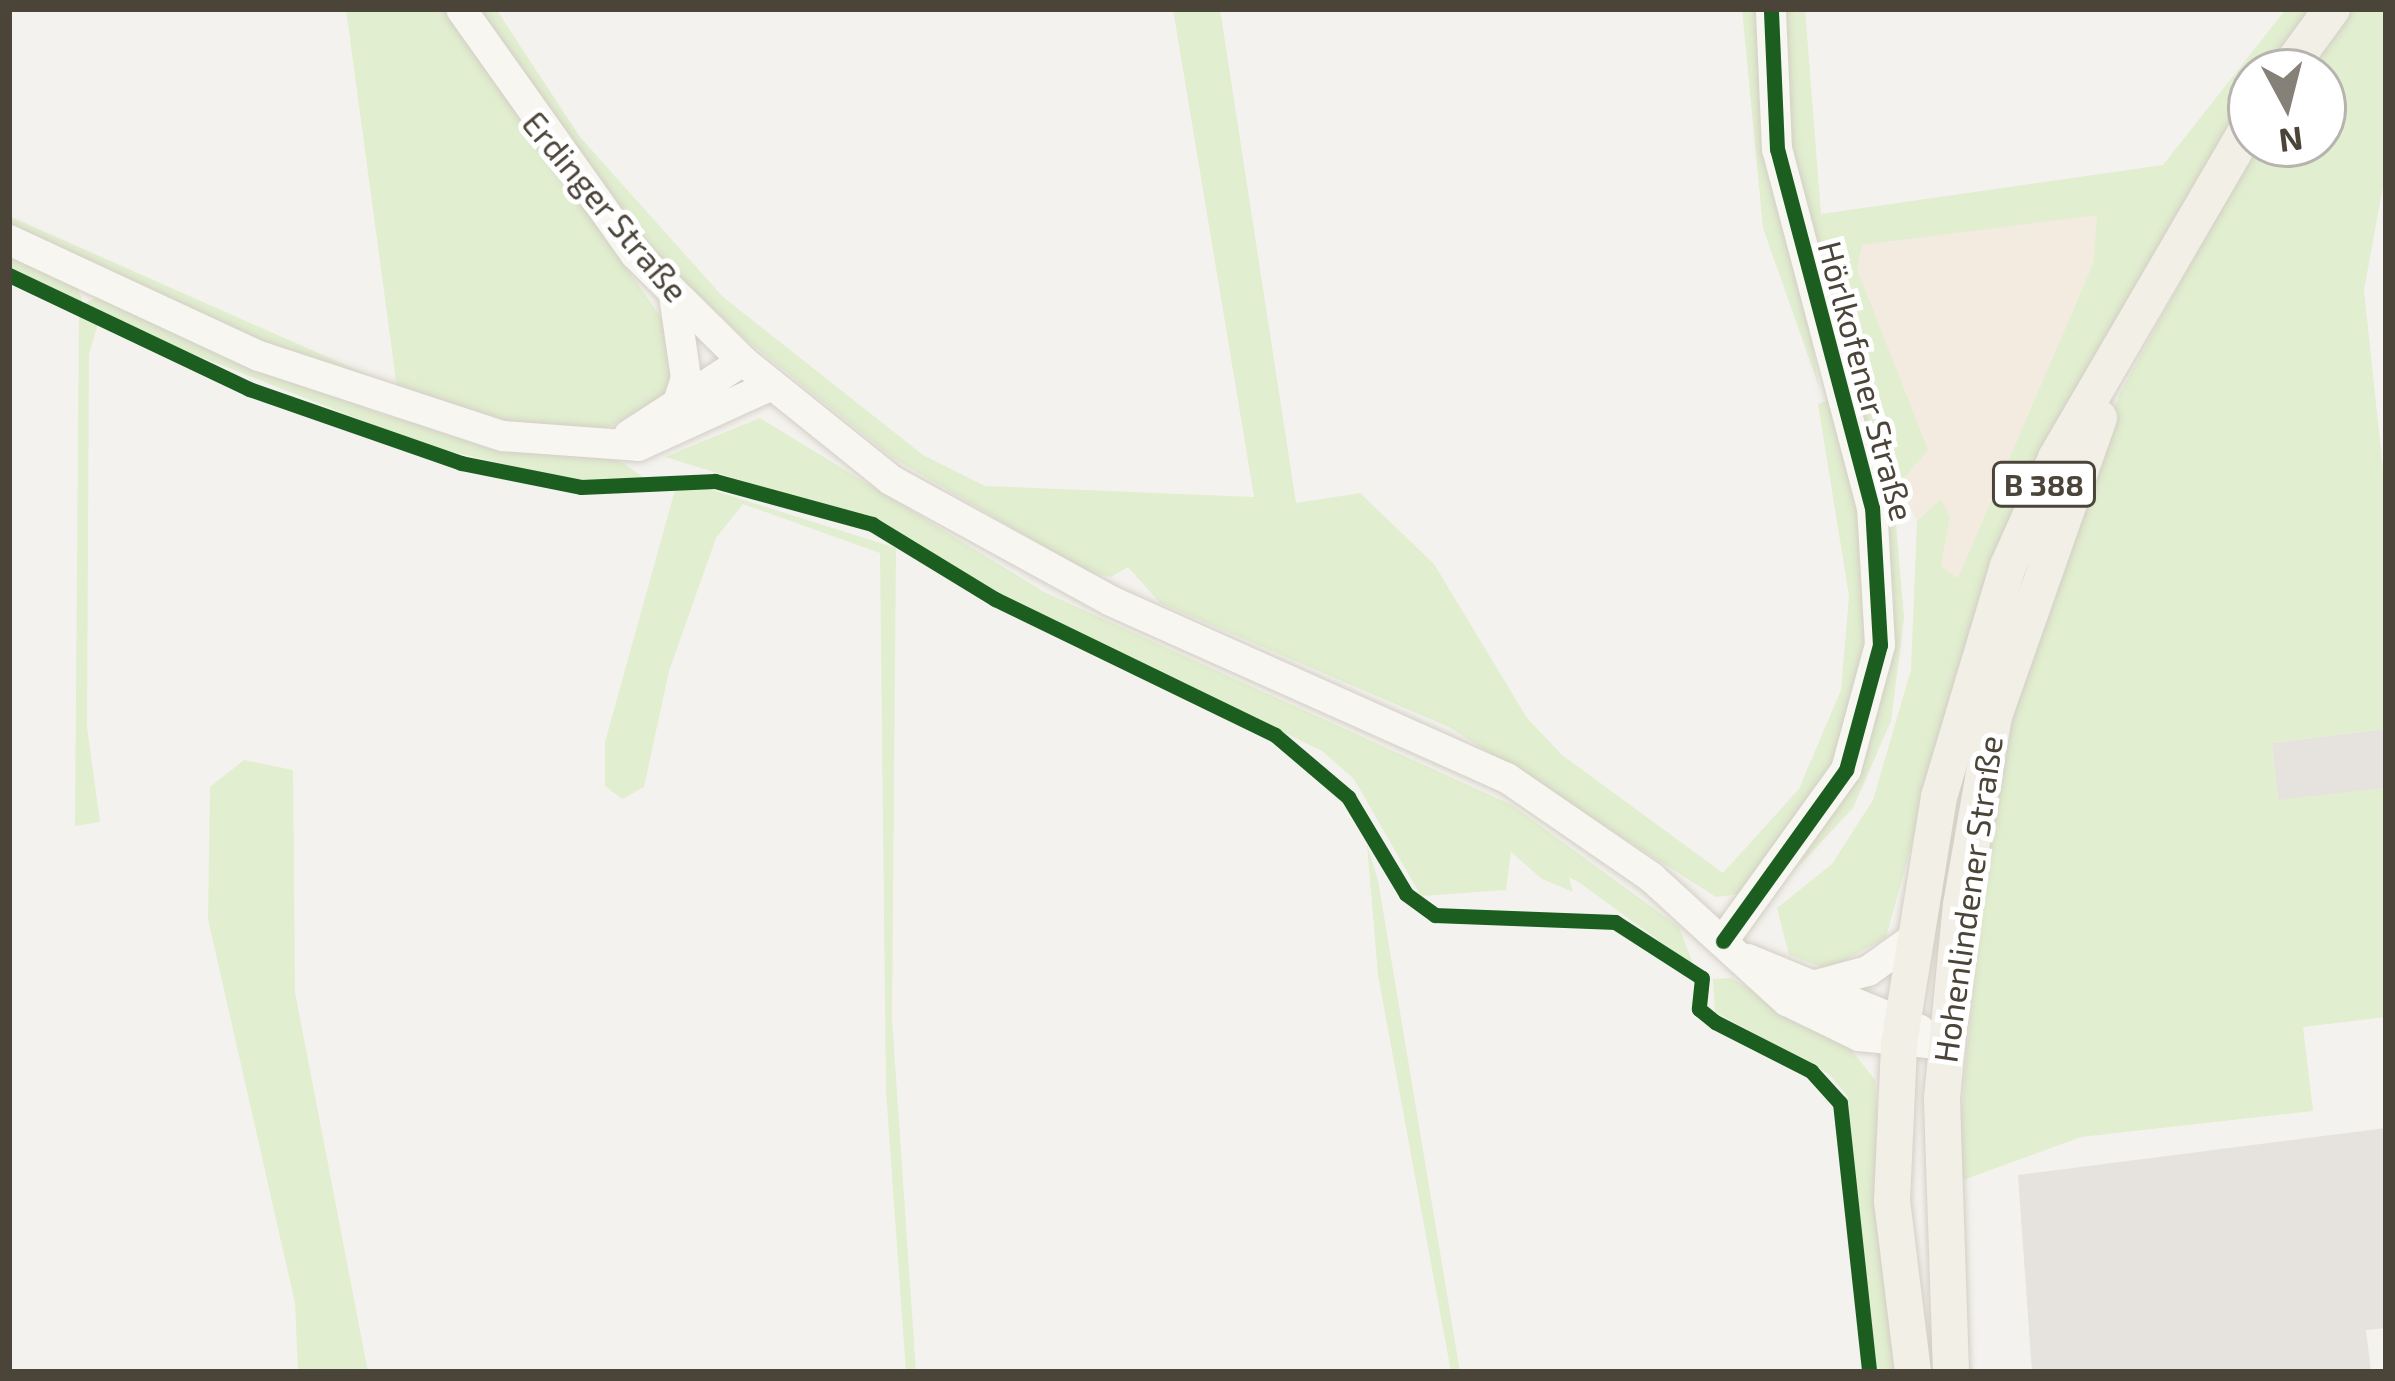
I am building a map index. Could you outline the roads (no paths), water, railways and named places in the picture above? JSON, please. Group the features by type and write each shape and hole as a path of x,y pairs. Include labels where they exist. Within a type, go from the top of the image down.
{"main road":[{"name":"Erdinger Straße","path":"461,9 534,123 674,295 772,386 891,480 1000,544 1507,778 1730,948"},
{"name":"Hörlkofener Straße","path":"1730,948 1846,770 1880,645 1872,508 1777,148 1771,9"},
{"path":"2304,48 2332,9"},
{"name":"B 388","path":"1900,1031 1910,941 2008,566 2143,308 2227,164"},
{"path":"9,240 410,413 596,448 688,430 772,386"},
{"path":"674,295 686,379 676,408"},
{"name":"Hohenlindener Straße","path":"1951,1372 1946,1045 1994,716 2143,308"},
{"path":"596,448 676,408 743,361"},
{"path":"1820,984 1868,971 1910,941"},
{"path":"1730,948 1820,984 1900,1031"},
{"path":"1730,948 1787,1001 1946,1045"},
{"name":"Hohenlindener Straße","path":"1900,1031 1892,1201 1912,1372"}]}
